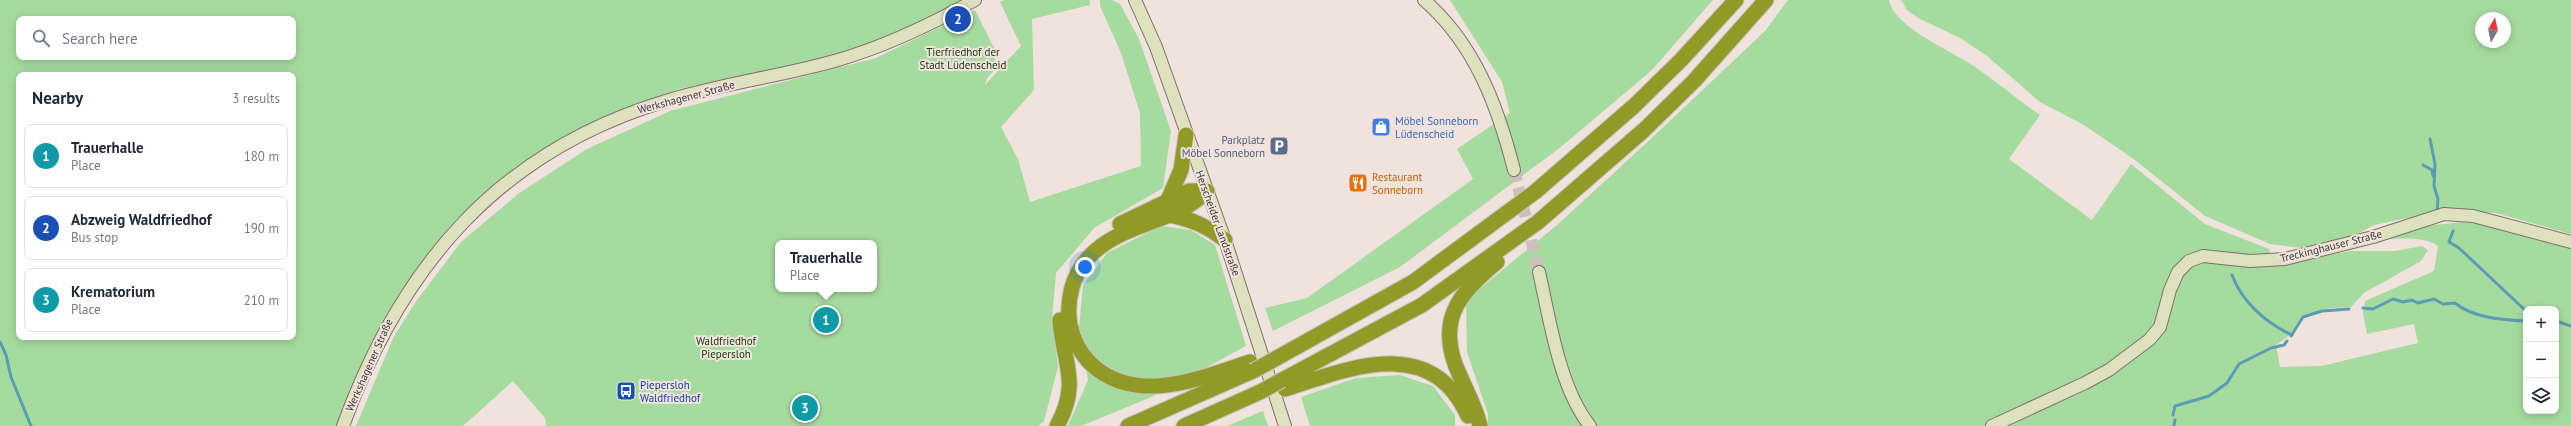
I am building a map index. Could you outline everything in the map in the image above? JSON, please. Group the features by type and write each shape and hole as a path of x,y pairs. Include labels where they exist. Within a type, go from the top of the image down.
{"highway":[{"path":"1128,426 1251,366 1294,349 1413,282 1535,192 1634,106 1681,60 1736,0"},
{"path":"1480,426 1452,351 1451,319 1462,295 1473,282 1508,253 1538,222 1644,130 1694,81 1766,0"},
{"path":"1168,208 1181,170 1186,135"},
{"path":"1207,191 1189,191 1168,208 1111,240 1089,257 1080,269 1072,287 1069,306 1071,332 1078,348 1098,371 1124,383 1140,386 1172,385 1251,366"},
{"path":"1057,426 1068,402 1070,388 1070,372 1060,325 1060,296 1072,264 1092,242 1107,231 1168,208 1210,228 1225,240"},
{"path":"1284,385 1422,305 1538,222"},
{"path":"1184,426 1284,385 1364,366 1409,365 1432,373 1445,382 1463,404 1471,426"}],"main road":[{"name":"Werkshagener Straße","path":"343,426 367,364 391,316 410,287 465,220 519,173 590,129 632,112 670,99 823,64 873,49 912,32 975,0"},
{"name":"Herscheider Landstraße","path":"1135,0 1156,48 1225,240 1285,426"},
{"path":"1424,0 1450,26 1490,94 1502,122 1514,170"},
{"name":"Treckinghauser Straße","path":"1992,426 2085,383 2114,366 2149,340 2160,327 2170,290 2178,272 2189,261 2204,256 2250,261 2285,259 2373,237 2431,217 2449,214 2473,216 2571,242"},
{"path":"1539,272 1563,368 1581,411 1590,426"}],"green space":[{"path":"0,0 964,0 915,27 872,44 801,63 679,89 596,121 557,142 488,194 398,307 347,426 0,426"},
{"path":"1004,0 1090,0 1090,5 1032,19 1034,90 1001,127 1018,159 1030,202 1141,166 1140,113 1121,53 1100,6 1100,0 1112,0 1120,4 1139,39 1171,131 1163,188 1094,228 1056,273 1052,319 1058,367 1044,421 1038,426 546,426 545,418 513,381 463,426 356,426 394,336 417,300 461,242 518,194 587,149 670,111 876,58 975,10 996,52 994,58 998,66 987,78 985,85 1021,46 1000,2"},
{"path":"1450,0 1713,0 1652,70 1561,147 1400,267 1273,331 1265,308 1307,298 1473,179 1457,149 1510,113 1502,82"},
{"path":"1788,0 1889,0 1893,10 1901,20 1926,38 1975,67 2040,115 2009,159 2092,220 2131,164 2205,224 2269,249 2273,265 2351,251 2395,251 2422,246 2428,250 2421,261 2364,293 2351,307 2330,308 2302,316 2290,335 2276,345 2280,367 2321,366 2418,343 2414,324 2367,334 2363,313 2365,301 2434,271 2438,246 2419,239 2386,239 2426,226 2471,221 2571,248 2571,426 1488,426 1488,414 1467,352 1466,300 1557,225 1765,31"},
{"path":"1901,0 2571,0 2571,234 2496,213 2446,210 2374,225 2344,241 2310,249 2270,244 2205,216 2135,160 2084,125 2040,102 1987,56 1960,38 1918,18 1907,10"},
{"path":"1161,226 1191,230 1215,245 1246,346 1149,398 1081,426 1068,426 1088,380 1079,328 1083,285 1107,253"},
{"path":"1400,375 1433,386 1455,415 1455,426 1310,426 1301,397 1356,378"},
{"path":"1263,411 1268,426 1227,426"}],"waterway":[{"path":"2430,139 2435,164 2434,186 2438,199 2437,212"},
{"path":"2423,165 2432,170 2433,176"},
{"path":"2453,231 2449,242 2459,248 2523,308"},
{"path":"2232,275 2236,285 2256,311 2264,318 2292,335"},
{"path":"2363,308 2373,309 2393,299 2403,302 2412,300 2418,303 2434,299 2443,304 2455,303 2462,308 2479,315 2498,319 2523,321"},
{"path":"2291,336 2303,317 2322,311 2349,309"},
{"path":"2559,322 2571,326"},
{"path":"2173,415 2175,406 2209,396 2227,383 2239,364 2271,348 2284,345 2287,341"},
{"path":"0,342 6,355 11,377 31,426"},
{"path":"2174,426 2175,420"}],"tunnel":[{"path":"1514,170 1539,272"}],"place":[{"name":"Abzweig Waldfriedhof","path":"958,19"},
{"name":"Möbel Sonneborn Lüdenscheid","path":"1381,127"},
{"name":"Parkplatz Möbel Sonneborn","path":"1279,146"},
{"name":"Restaurant Sonneborn","path":"1358,183"},
{"name":"Trauerhalle","path":"826,320"},
{"name":"Piepersloh Waldfriedhof","path":"626,391"},
{"name":"Krematorium","path":"805,408"}],"park label":[{"name":"Tierfriedhof der Stadt Lüdenscheid","path":"963,58"},
{"name":"Waldfriedhof Piepersloh","path":"726,347"}]}
